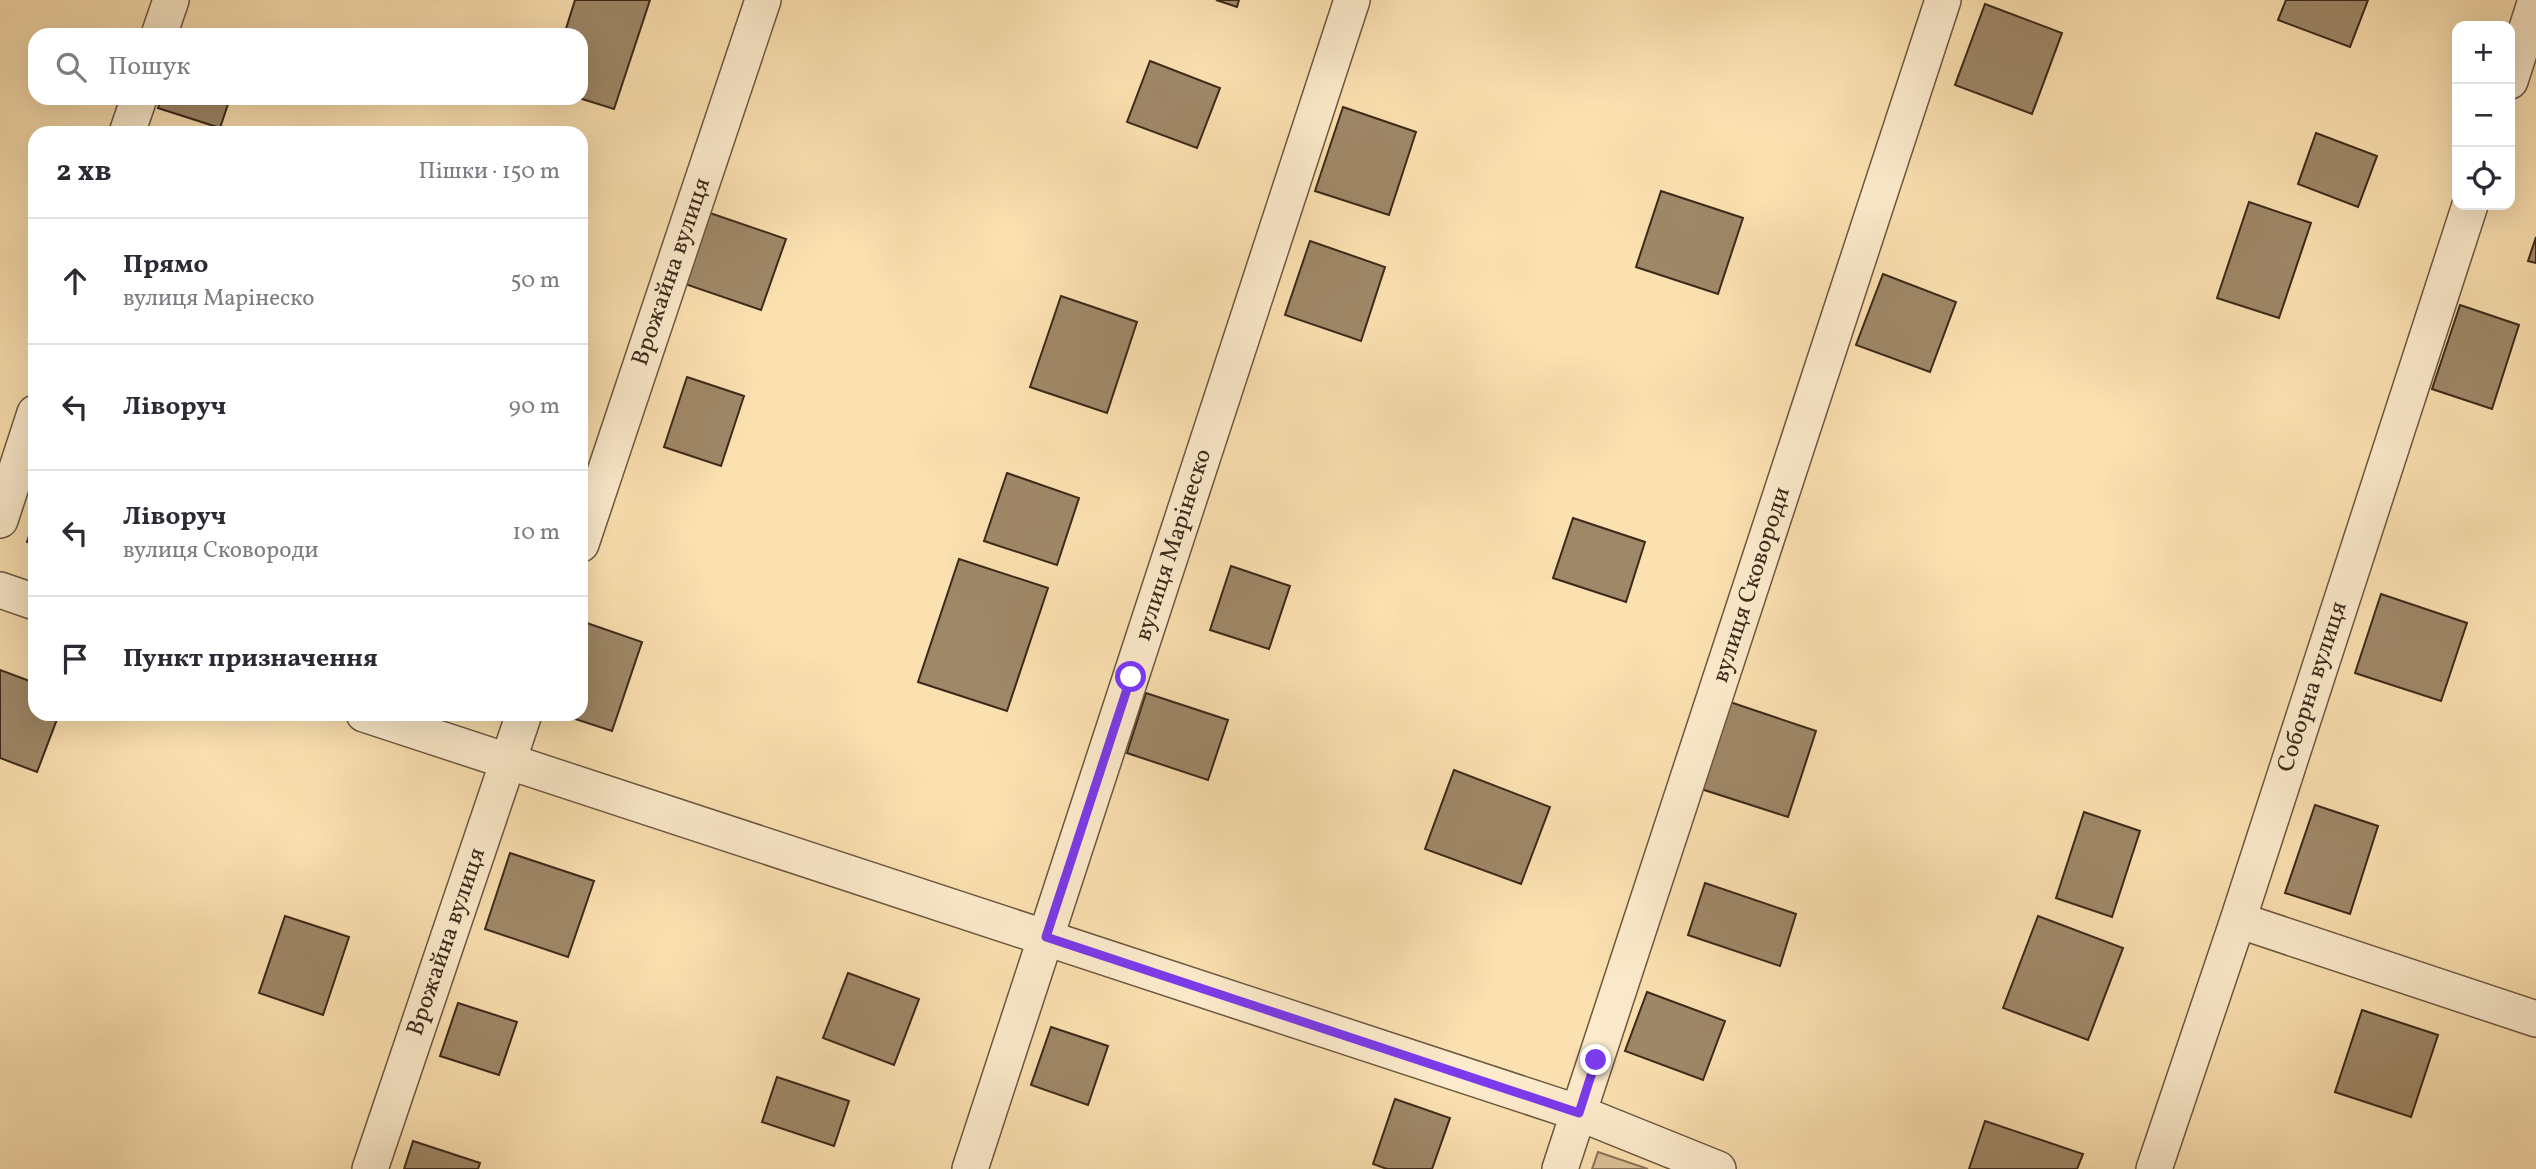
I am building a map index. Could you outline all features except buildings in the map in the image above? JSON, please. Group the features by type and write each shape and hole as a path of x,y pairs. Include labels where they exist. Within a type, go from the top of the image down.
{"street":[{"path":"161,28 171,0"},
{"name":"Врожайна вулиця","path":"588,523 763,0"},
{"name":"вулиця Марінеско","path":"970,1169 1352,0"},
{"name":"вулиця Сковороди","path":"1560,1169 1943,0"},
{"path":"2515,66 2536,1"},
{"path":"129,126 137,105"},
{"name":"Соборна вулиця","path":"2154,1169 2238,920 2468,210"},
{"path":"0,520 28,434"},
{"path":"0,590 28,600"},
{"path":"385,721 1579,1113 1718,1169"},
{"name":"Врожайна вулиця","path":"370,1169 522,721"},
{"path":"2238,920 2536,1019"}],"shaded area":[{"path":"1598,1152 1648,1169 1592,1169"}],"route":[{"path":"1131,677 1046,937 1579,1113 1596,1060"}]}
